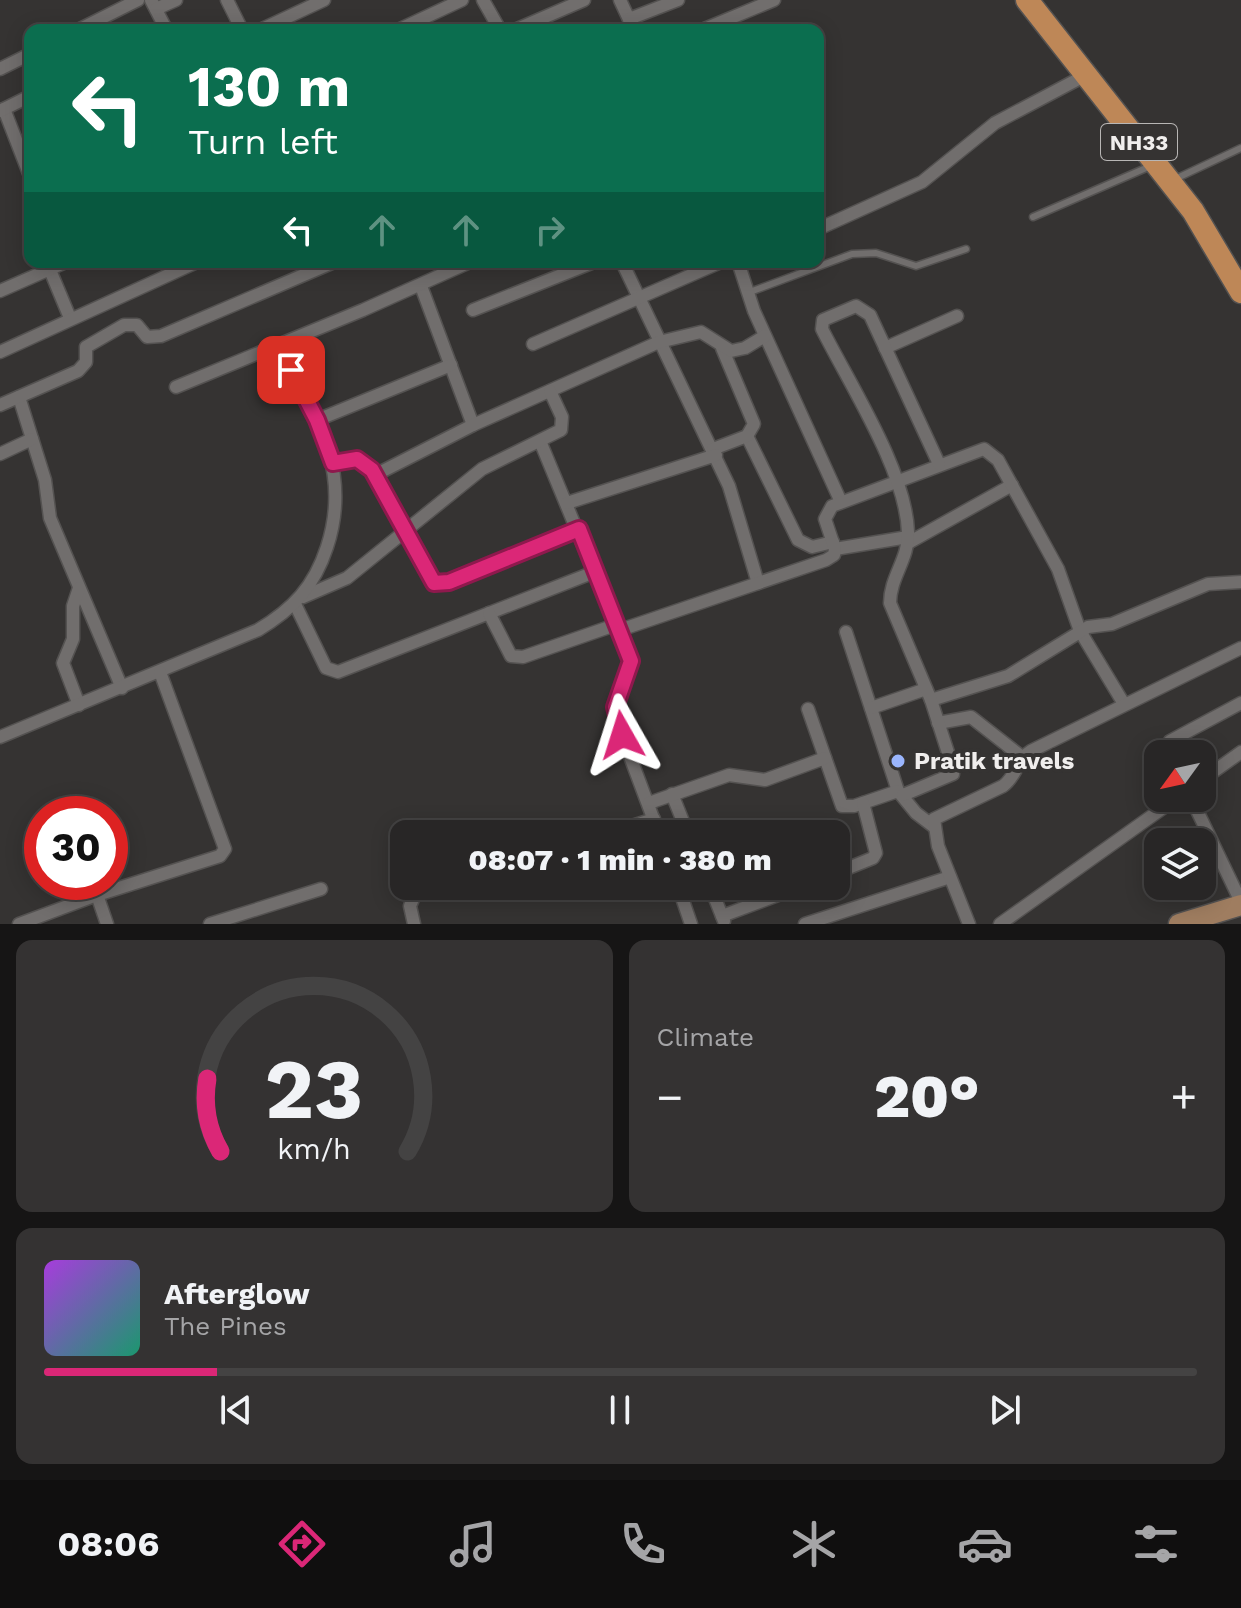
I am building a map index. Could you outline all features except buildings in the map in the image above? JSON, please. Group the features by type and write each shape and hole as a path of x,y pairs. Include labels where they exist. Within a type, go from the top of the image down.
{"highway":[{"name":"NH33","path":"1027,0 1193,211 1241,292"}],"main road":[{"path":"1179,924 1241,904"}],"street":[{"path":"90,24 138,0"},
{"path":"162,24 154,5 176,0"},
{"path":"227,0 239,24"},
{"path":"273,24 324,0"},
{"path":"411,24 462,0"},
{"path":"483,0 497,24"},
{"path":"529,24 584,0"},
{"path":"620,0 631,24 678,0"},
{"path":"714,24 756,3 774,0"},
{"path":"0,69 24,57"},
{"path":"824,226 922,182 995,123 1086,75"},
{"path":"24,99 2,110 24,152"},
{"path":"0,291 54,268"},
{"path":"0,352 183,268"},
{"path":"8,401 78,371 86,362 86,347 124,325 137,325 147,337 161,336 319,268"},
{"path":"176,387 458,268"},
{"path":"473,310 579,268"},
{"path":"625,268 715,452 729,486 758,583"},
{"path":"533,344 708,268"},
{"path":"741,268 765,336 841,502"},
{"path":"50,270 70,318"},
{"path":"421,286 473,425"},
{"path":"808,709 842,806 900,793 953,774 928,695 890,603 890,590 902,569 908,540 904,500 898,480 821,324 856,306 870,315 939,464"},
{"path":"885,348 957,316"},
{"path":"375,475 473,425 659,342 701,332 722,348 738,351 765,336"},
{"path":"277,345 317,420 333,463 338,493 334,524 316,577 298,601"},
{"path":"567,503 715,452 747,436 754,424 722,348"},
{"path":"317,420 451,365"},
{"path":"0,390 32,439 45,480 50,518 122,688"},
{"path":"0,737 258,630 298,601 347,578 482,469 561,430 563,423 550,391"},
{"path":"747,436 798,540 812,547 908,540 1012,485"},
{"path":"0,454 32,439"},
{"path":"540,441 597,571 631,661 615,707 622,735 649,803 654,819 651,820"},
{"path":"489,613 505,649 511,656 523,657 758,583 834,555 825,519 832,506 984,449 998,460 1012,485 1058,569 1080,631 1124,704"},
{"path":"333,463 357,459 365,462 429,576 442,584 579,529"},
{"path":"298,601 321,660 331,672 597,571"},
{"path":"871,708 1008,676 1080,631 1112,624 1208,584 1241,582"},
{"path":"79,588 73,606 73,639 63,663 79,705"},
{"path":"846,632 900,793 911,808 933,826 969,924"},
{"path":"933,826 940,813 1011,780 1022,757 1241,648"},
{"path":"128,885 220,856 225,849 160,672"},
{"path":"1172,740 1241,703"},
{"path":"938,723 971,717 1022,757"},
{"path":"1216,770 1241,752"},
{"path":"649,803 729,775 765,780 825,758"},
{"path":"672,794 682,820"},
{"path":"850,867 873,858 876,853 863,803"},
{"path":"1000,924 1157,812"},
{"path":"1198,812 1241,904"},
{"path":"805,924 950,877"},
{"path":"210,924 321,889"},
{"path":"19,924 84,900"},
{"path":"99,900 107,924"},
{"path":"412,900 410,906 414,924"},
{"path":"683,900 691,924"},
{"path":"716,900 724,920 770,900"}],"lane":[{"path":"1170,181 1241,148"},
{"path":"1033,217 1156,163"},
{"path":"824,264 852,254 876,253 916,266 966,249"},
{"path":"747,293 814,268"}],"place":[{"name":"Pratik travels","path":"898,761"}],"route":[{"path":"291,370 317,420 333,463 357,459 372,470 434,583 449,582 579,529 631,661 615,707 622,735"}]}
